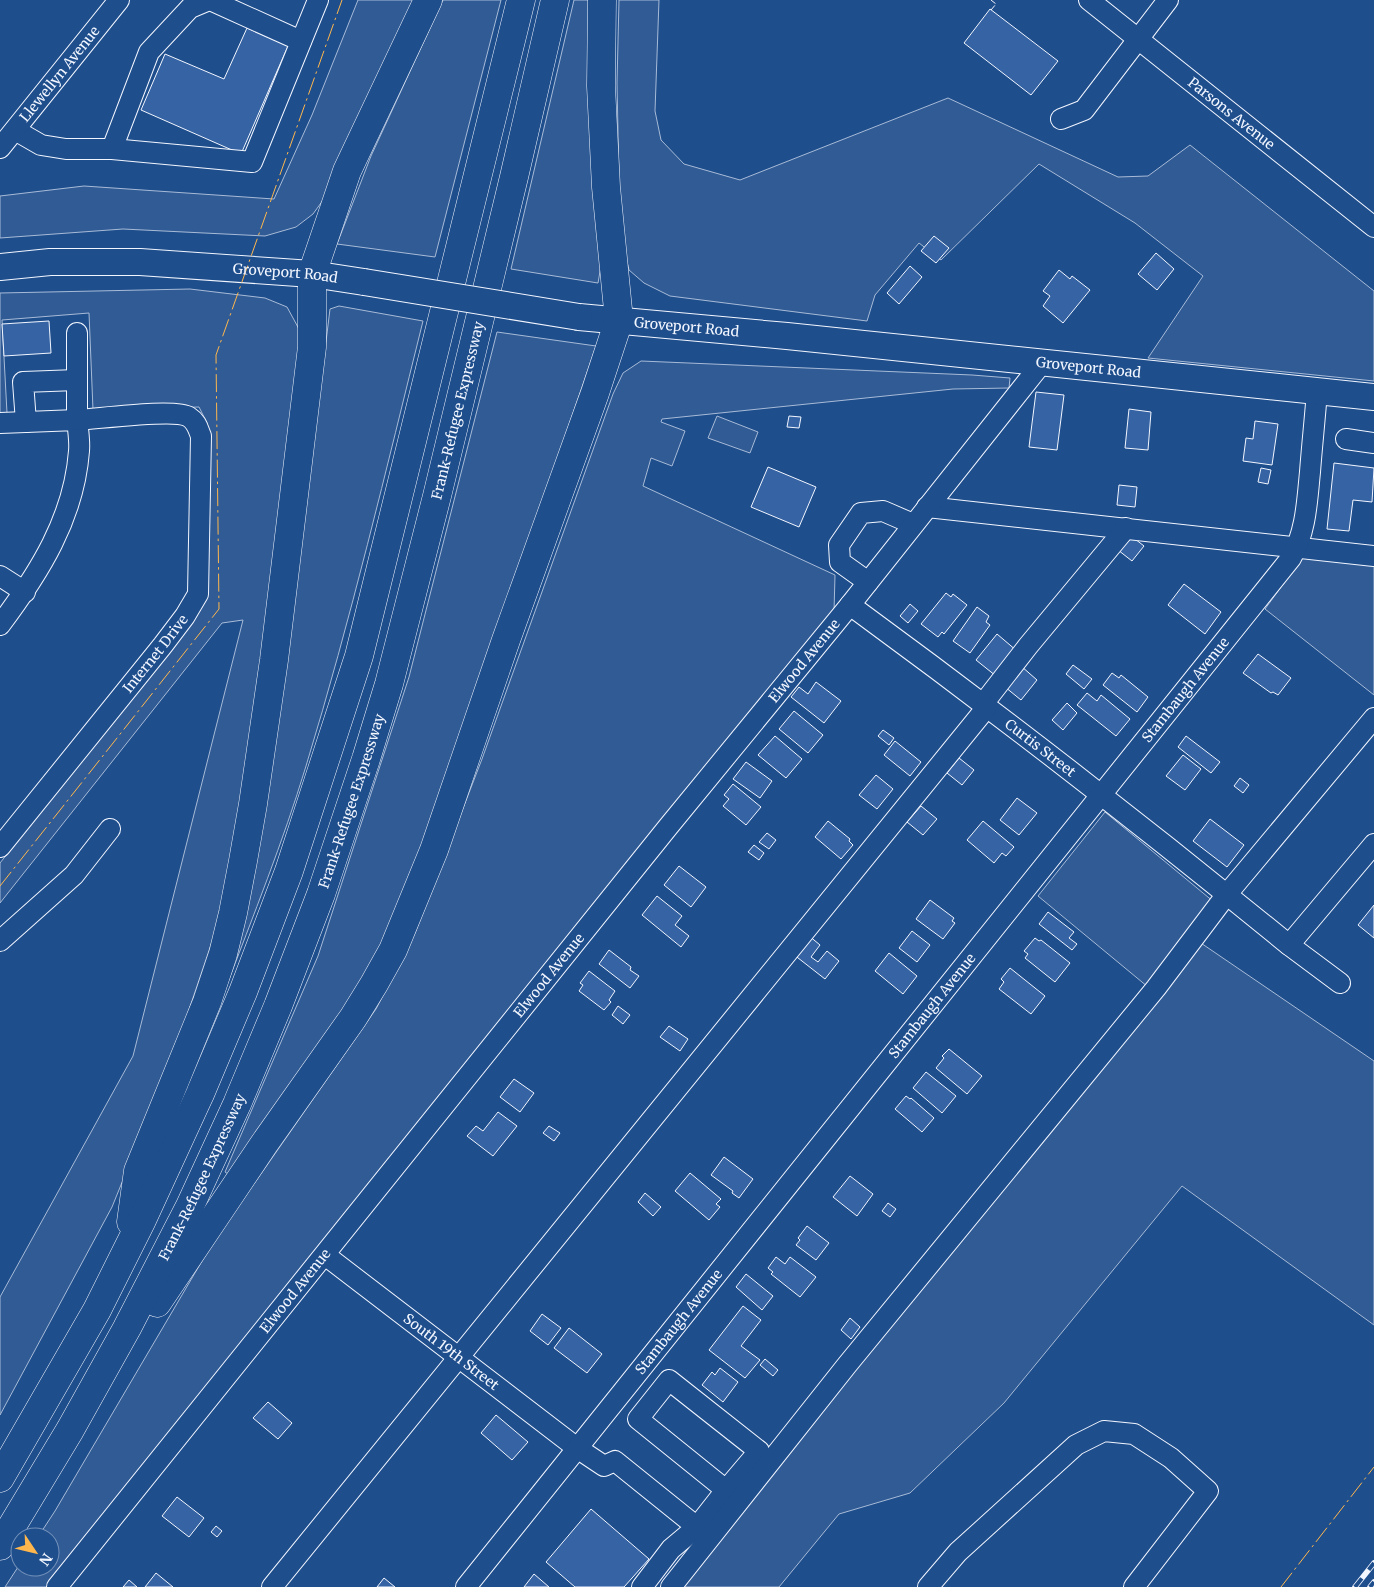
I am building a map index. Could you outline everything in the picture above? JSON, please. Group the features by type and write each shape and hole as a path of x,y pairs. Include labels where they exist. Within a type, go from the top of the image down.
{"highway":[{"path":"127,1251 138,1171 209,994 227,937 243,862 255,794 274,660 311,357 312,274 347,171 428,0"},
{"path":"0,1478 79,1343 127,1251 200,1094 243,992 289,871 359,656 521,0"},
{"name":"Frank-Refugee Expressway","path":"0,1546 70,1430 127,1328 189,1208 278,1006 321,894 389,684 514,177 555,0"},
{"path":"127,1328 157,1303 264,1144 353,1018 393,950 434,850 619,320 605,178 601,86 602,0"}],"main road":[{"name":"Groveport Road","path":"0,268 50,262 140,262 312,274 579,317 1374,397"}],"street":[{"name":"Llewellyn Avenue","path":"0,148 119,0"},
{"path":"112,149 149,52 190,8 210,0 301,41"},
{"path":"15,130 41,145 66,149 112,149 252,162 318,0"},
{"name":"Parsons Avenue","path":"1089,0 1374,227"},
{"path":"1061,119 1084,110 1168,0"},
{"path":"0,625 41,567 68,507 76,475 79,449 77,333"},
{"name":"Elwood Avenue","path":"57,1587 668,827 850,605 1042,363"},
{"path":"26,422 24,382 77,380"},
{"name":"Stambaugh Avenue","path":"466,1587 1291,558 1298,546 1306,512 1317,391"},
{"name":"Internet Drive","path":"0,847 163,645 185,616 198,594 201,436 196,422 188,416 171,413 77,420"},
{"path":"0,423 77,420"},
{"path":"1346,439 1374,443"},
{"path":"927,508 1298,546 1374,556"},
{"path":"868,582 840,562 840,544 861,513 883,511 914,524"},
{"path":"272,1587 985,705 1028,646 1126,528"},
{"path":"0,576 25,592"},
{"name":"Curtis Street","path":"850,605 985,705 1227,894 1289,945 1340,983"},
{"path":"671,1587 847,1365 1156,988 1227,894 1374,718"},
{"path":"0,941 74,875 110,829"},
{"path":"1289,945 1374,844"},
{"name":"South 19th Street","path":"325,1255 577,1448 604,1466 615,1461 697,1528"},
{"path":"642,1587 672,1549 697,1528 726,1490 760,1451 669,1380 638,1419 726,1490"},
{"path":"624,1391 646,1408"},
{"path":"928,1587 958,1552 1076,1445 1104,1430 1134,1434 1171,1458 1208,1491 1134,1587"}],"shaded area":[{"path":"358,0 415,0 331,189 313,214 296,227 265,236 123,229 0,238 0,196 84,186 274,199 312,115"},
{"path":"443,0 501,0 435,257 337,244 371,156"},
{"path":"574,0 595,0 602,260 598,283 511,269"},
{"path":"619,0 659,0 655,111 661,140 684,164 740,180 948,98 1118,177 1148,176 1190,145 1374,291 1374,381 1148,358 1203,276 1135,223 1039,164 941,260 919,243 875,295 867,321 670,296 644,283 629,270 620,233 617,83"},
{"path":"190,289 265,298 287,307 305,340 248,783 223,909 173,1057 112,1207 0,1415 0,1297 133,1056 243,620 222,623 0,903 0,863 187,629 203,596 207,423 199,407 93,410 89,313 2,320 7,413 0,413 0,293"},
{"path":"339,306 423,321 368,544 306,766 288,823 225,990 307,497 330,309"},
{"path":"497,332 596,346 444,790 388,934 341,1016 231,1176 225,1172 318,956 409,677"},
{"path":"641,361 1010,378 1009,388 953,389 662,419 661,422 685,431 672,466 651,458 643,486 835,575 834,612 60,1572 60,1527 45,1527 212,1244 376,1009 415,933 482,759 613,394 623,373"},
{"path":"717,416 758,432 750,453 708,438"},
{"path":"1303,557 1374,564 1374,695 1265,609"},
{"path":"1105,812 1220,907 1195,939 1374,1061 1374,1325 1182,1186 1004,1403 910,1493 839,1514 779,1587 673,1587 1148,987 1038,896"},
{"path":"12,1577 56,1577 48,1587 5,1587"}],"building":[{"path":"990,9 1058,61 1031,95 964,43"},
{"path":"247,28 288,46 241,154 141,110 165,54 224,79"},
{"path":"934,236 949,248 936,263 921,251"},
{"path":"1156,253 1174,269 1157,290 1138,274"},
{"path":"910,266 922,277 899,304 887,293"},
{"path":"1059,270 1070,279 1072,276 1090,290 1063,323 1043,306 1050,296 1043,291"},
{"path":"49,321 51,353 4,356 2,324"},
{"path":"1036,392 1064,395 1057,450 1029,447"},
{"path":"1129,409 1151,412 1148,450 1125,448"},
{"path":"789,416 801,417 799,428 787,427"},
{"path":"1255,421 1278,424 1272,465 1243,461 1246,438 1253,439"},
{"path":"1334,463 1374,468 1372,502 1353,500 1349,531 1327,529"},
{"path":"768,467 816,487 799,527 751,507"},
{"path":"1261,468 1271,470 1268,484 1258,482"},
{"path":"1119,485 1137,487 1135,507 1117,505"},
{"path":"1130,535 1144,546 1132,561 1118,550"},
{"path":"1184,584 1221,612 1205,634 1168,605"},
{"path":"946,593 951,597 953,594 967,605 944,634 942,632 938,637 921,624"},
{"path":"910,604 918,611 908,623 900,616"},
{"path":"977,607 989,616 986,622 990,625 970,653 953,641"},
{"path":"997,634 1017,651 996,676 976,660"},
{"path":"1258,654 1291,678 1278,695 1273,692 1271,693 1243,673"},
{"path":"1073,665 1092,679 1084,689 1066,674"},
{"path":"1021,666 1037,680 1021,700 1005,687"},
{"path":"1112,673 1119,678 1121,675 1148,697 1137,712 1103,685"},
{"path":"816,682 841,701 824,723 791,697 799,687 808,694"},
{"path":"1087,693 1097,701 1101,695 1130,719 1116,736 1077,705"},
{"path":"1067,703 1077,713 1063,730 1052,720"},
{"path":"794,711 823,735 808,753 779,729"},
{"path":"883,730 894,738 889,745 878,736"},
{"path":"775,736 802,759 786,778 758,755"},
{"path":"1186,736 1220,762 1211,773 1178,747"},
{"path":"895,741 921,762 910,776 884,755"},
{"path":"1183,755 1201,769 1185,790 1166,776"},
{"path":"959,758 974,770 962,785 947,773"},
{"path":"746,762 772,781 760,798 733,779"},
{"path":"876,775 893,789 877,809 859,795"},
{"path":"1240,778 1249,785 1243,793 1234,786"},
{"path":"733,784 761,807 746,825 723,806 729,799 724,795"},
{"path":"1017,798 1037,813 1019,835 1000,820"},
{"path":"921,806 937,819 923,835 907,822"},
{"path":"1210,819 1244,845 1227,867 1193,841"},
{"path":"828,821 850,839 849,841 853,845 841,859 815,837"},
{"path":"983,821 1014,847 1006,856 1002,853 994,863 967,840"},
{"path":"767,833 776,840 769,849 759,842"},
{"path":"754,845 764,853 759,860 748,852"},
{"path":"679,866 706,887 691,907 664,885"},
{"path":"657,896 682,916 675,925 689,936 681,947 642,915"},
{"path":"930,900 954,918 952,921 955,923 943,939 916,919"},
{"path":"1374,905 1374,938 1358,925"},
{"path":"1048,912 1074,932 1069,938 1077,944 1072,950 1039,924"},
{"path":"912,931 930,945 917,962 899,948"},
{"path":"808,935 820,945 811,957 818,962 827,951 839,961 825,979 793,954"},
{"path":"1035,938 1039,941 1041,940 1070,963 1055,982 1025,958 1028,954 1024,951"},
{"path":"609,950 631,967 630,970 639,976 630,988 599,964"},
{"path":"889,953 917,976 903,994 875,971"},
{"path":"1010,968 1045,996 1031,1014 999,989 1004,982 1001,979"},
{"path":"589,971 615,991 609,1000 611,1002 604,1010 579,991 583,985 580,983"},
{"path":"618,1006 630,1015 623,1024 612,1015"},
{"path":"669,1026 688,1039 680,1051 660,1037"},
{"path":"949,1049 982,1076 967,1094 936,1068 944,1058 942,1056"},
{"path":"926,1072 956,1096 942,1113 913,1088"},
{"path":"514,1079 534,1093 520,1112 500,1097"},
{"path":"906,1096 911,1098 934,1118 922,1132 895,1109"},
{"path":"498,1112 517,1126 493,1156 467,1136 476,1126 483,1131"},
{"path":"549,1126 560,1133 554,1141 543,1133"},
{"path":"724,1157 753,1179 739,1198 732,1193 733,1191 711,1175"},
{"path":"690,1173 721,1199 716,1204 720,1207 709,1220 675,1191"},
{"path":"850,1176 873,1194 857,1216 833,1197"},
{"path":"645,1193 661,1207 653,1216 638,1202"},
{"path":"888,1203 896,1209 890,1217 882,1211"},
{"path":"807,1226 829,1243 816,1260 796,1245 800,1240 798,1238"},
{"path":"776,1257 785,1264 790,1257 816,1277 800,1297 771,1274 773,1272 768,1268"},
{"path":"746,1274 773,1296 762,1310 736,1287"},
{"path":"743,1306 761,1320 741,1346 760,1360 745,1378 709,1350"},
{"path":"542,1314 561,1328 548,1345 530,1331"},
{"path":"850,1318 860,1327 851,1339 841,1330"},
{"path":"569,1328 602,1354 587,1373 554,1348"},
{"path":"765,1359 778,1370 773,1376 760,1365"},
{"path":"720,1368 738,1382 723,1402 702,1385 712,1372 715,1375"},
{"path":"268,1402 292,1423 278,1439 253,1418"},
{"path":"496,1415 528,1442 512,1460 481,1433"},
{"path":"177,1497 204,1518 189,1537 162,1516"},
{"path":"591,1509 649,1559 624,1587 575,1587 546,1562"},
{"path":"216,1526 222,1531 217,1537 211,1532"},
{"path":"156,1573 173,1587 145,1587"},
{"path":"534,1574 549,1587 524,1587"},
{"path":"384,1578 395,1587 377,1587"},
{"path":"129,1580 137,1587 123,1587"}],"railway":[{"path":"1355,1587 1374,1563"},
{"path":"1370,1587 1374,1582"}],"fence":[{"path":"991,0 996,4 991,10"}],"power":[{"path":"0,886 219,609 216,355 342,0"},
{"path":"1281,1587 1374,1467"}]}
